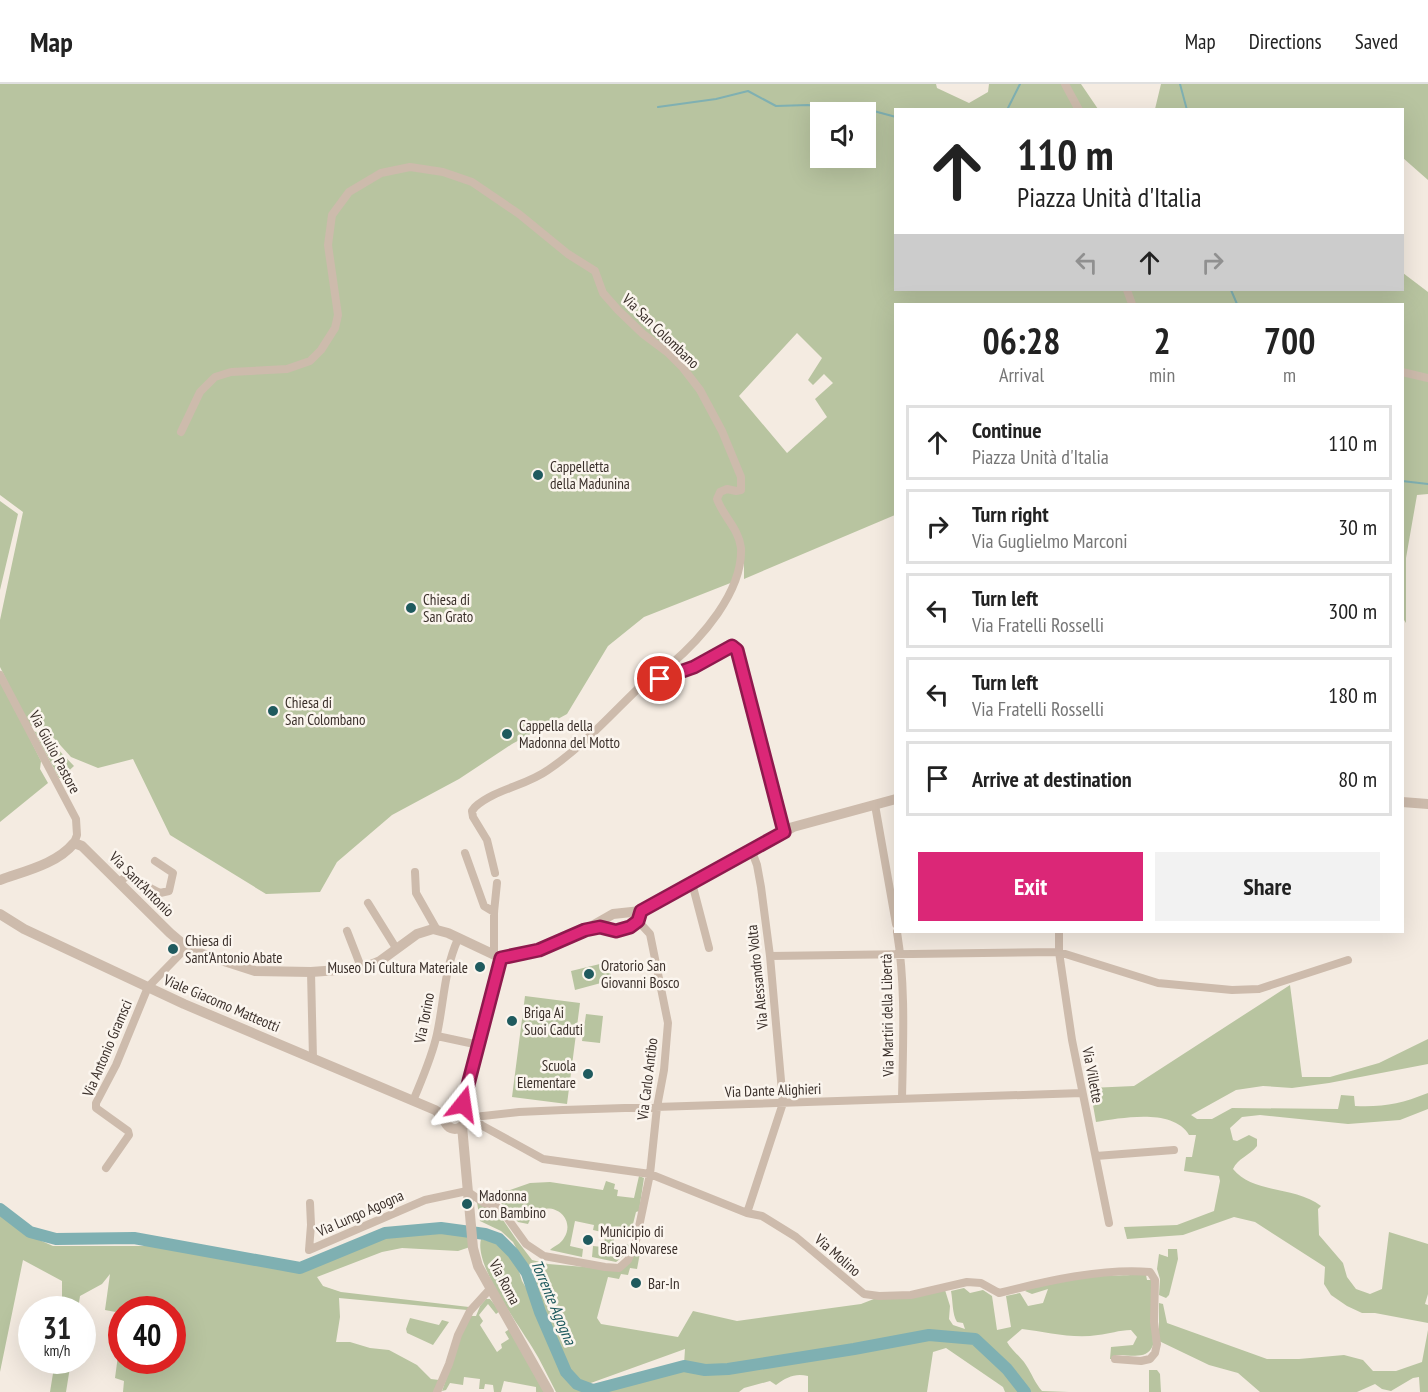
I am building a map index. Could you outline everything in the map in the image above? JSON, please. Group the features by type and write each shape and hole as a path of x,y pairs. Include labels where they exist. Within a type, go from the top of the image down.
{"street":[{"path":"1065,84 1078,108"},
{"name":"Via San Colombano","path":"181,432 200,392 215,377 231,372 287,369 310,361 326,344 335,328 338,315 328,245 332,215 349,192 381,173 410,167 443,172 472,182 519,214 568,254 595,271 603,293 618,310 667,352 700,390 722,431 741,477 741,490 727,489 720,492 717,499 733,525 741,546 740,570 730,594 689,647 667,668 646,681 579,747 547,771 475,807 472,811 473,817 487,840 495,873"},
{"path":"1404,372 1428,378"},
{"path":"646,681 649,689 655,689 660,679 694,667 732,646 737,650 784,832"},
{"name":"Via Giulio Pastore","path":"0,675 76,819 77,835 74,843"},
{"path":"585,930 600,927 616,931 630,927 639,916 692,883 793,827 894,799"},
{"path":"1404,802 1428,804"},
{"path":"875,804 894,913"},
{"path":"0,880 48,862 67,852 74,843"},
{"name":"Via Sant'Antonio","path":"74,843 82,846 190,951 255,971 311,972 361,967 380,961 417,934 427,930 437,930"},
{"name":"Via Alessandro Volta","path":"751,849 757,865 770,956 783,1103"},
{"path":"465,853 484,906 494,912"},
{"path":"118,882 127,876 160,893 169,891 173,873 155,861"},
{"path":"416,872 416,893 437,930 498,956 539,950 585,930 614,914 639,916"},
{"path":"497,883 494,912 498,956"},
{"path":"692,883 709,948"},
{"path":"368,903 396,948"},
{"name":"Viale Giacomo Matteotti","path":"0,914 24,929 148,987 443,1112"},
{"name":"Via Carlo Antibo","path":"468,1197 496,1206 526,1244 544,1256 619,1268 633,1252 650,1174 668,1023 650,934 639,916"},
{"path":"348,931 361,967"},
{"name":"Via Martiri della Libertà","path":"897,933 901,955 904,1017 902,1099"},
{"name":"Via Villette","path":"1059,933 1059,952 1082,1093 1109,1223"},
{"name":"Via Torino","path":"413,1101 437,1036 447,968 458,939"},
{"path":"148,987 186,948"},
{"path":"770,956 1059,952 1158,983 1232,990 1259,989 1348,960"},
{"name":"Via Roma","path":"498,956 464,1123 473,1248 478,1266 490,1289 549,1392"},
{"path":"311,972 314,1059"},
{"name":"Via Antonio Gramsci","path":"106,1168 129,1136 128,1131 96,1108 96,1103 116,1065 148,987"},
{"path":"437,1036 479,1045"},
{"name":"Via Dante Alighieri","path":"464,1123 519,1112 1082,1093"},
{"path":"747,1213 783,1103"},
{"path":"456,1109 464,1123 447,1126 443,1112 456,1109"},
{"name":"Via Molino","path":"464,1123 481,1125 543,1159 650,1174 747,1213 762,1216 796,1237 864,1294 879,1296 911,1294 967,1282 981,1283 999,1293 1055,1278 1135,1270 1150,1272 1155,1280 1154,1322 1157,1344 1155,1353 1150,1359 1140,1361 1114,1359"},
{"path":"1096,1156 1174,1150"},
{"name":"Via Lungo Agogna","path":"310,1203 309,1250 425,1200 468,1197"},
{"path":"437,1392 458,1335 470,1311 490,1289"}],"green space":[{"path":"0,84 936,84 937,88 969,103 988,92 989,84 1081,84 1097,108 894,108 894,291 1124,291 1129,303 894,303 894,515 744,579 744,547 718,499 721,511 736,537 739,548 733,582 644,617 608,646 567,714 512,744 459,779 392,815 337,862 320,892 266,894 170,835 133,759 98,768 71,757 52,736 28,724 0,667 0,620 23,512 0,495","holes":["797,333 822,358 808,380 813,385 824,374 833,383 815,399 827,417 787,453 739,396","717,416 739,464 743,483 742,491 724,492 718,499 719,491 727,487 740,489 741,482 726,442 712,417"]},
{"path":"1161,84 1428,84 1428,180 1404,159 1404,108 1155,108"},
{"path":"1404,274 1428,292 1428,377 1404,373 1404,303 1131,303 1126,291 1404,291"},
{"path":"1404,374 1428,379 1428,494 1417,495 1406,558 1406,623 1404,620"},
{"path":"0,501 18,514 0,590"},
{"path":"0,679 41,761 40,769 48,783 0,822"},
{"path":"34,731 49,740 74,766 61,778 59,778"},
{"path":"608,962 612,980 575,990 571,971"},
{"path":"1290,985 1302,1077 1330,1077 1379,1063 1428,1039 1428,1064 1329,1083 1292,1088 1263,1086 1236,1090 1191,1115 1197,1119 1212,1119 1232,1108 1338,1109 1341,1095 1354,1096 1355,1106 1375,1106 1401,1102 1428,1093 1428,1109 1400,1120 1348,1124 1260,1115 1242,1117 1230,1128 1233,1140 1237,1141 1249,1135 1257,1139 1257,1146 1233,1169 1241,1177 1252,1183 1300,1195 1321,1206 1318,1209 1319,1235 1343,1263 1347,1277 1356,1289 1370,1294 1382,1289 1389,1232 1428,1244 1428,1294 1425,1304 1428,1305 1428,1323 1375,1313 1362,1313 1347,1306 1331,1295 1324,1284 1325,1267 1255,1222 1234,1217 1183,1235 1127,1239 1124,1227 1177,1225 1214,1211 1219,1176 1184,1171 1186,1157 1192,1157 1196,1135 1189,1135 1171,1121 1133,1117 1096,1122 1090,1088 1134,1086"},
{"path":"525,996 580,1003 567,1104 512,1097"},
{"path":"586,1014 603,1016 600,1043 582,1041"},
{"path":"639,1176 644,1178 639,1211 636,1212 631,1232 616,1229 612,1248 624,1250 625,1244 630,1245 625,1255 616,1262 592,1257 593,1246 603,1247 606,1233 593,1230 594,1225 575,1221 570,1246 583,1249 582,1257 550,1250 563,1240 567,1221 563,1215 549,1208 534,1215 528,1224 518,1222 500,1202 487,1198 487,1193 510,1190 530,1183 550,1182 603,1190 606,1181 615,1184 614,1189 618,1190 617,1196 634,1198"},
{"path":"477,1202 497,1211 532,1260 548,1264 597,1268 629,1262 637,1252 640,1253 637,1269 630,1268 628,1275 621,1274 619,1279 608,1277 597,1318 601,1324 678,1337 693,1311 737,1321 861,1304 879,1297 945,1290 950,1306 949,1319 953,1325 965,1329 963,1323 955,1319 951,1291 964,1288 970,1293 983,1290 992,1296 997,1330 1011,1327 1006,1296 1020,1293 1028,1306 1043,1303 1048,1289 1032,1294 1025,1291 1048,1282 1083,1277 1146,1275 1147,1280 1151,1280 1152,1286 1153,1345 1147,1353 1142,1355 1115,1355 1114,1359 1110,1359 1111,1347 1133,1345 1137,1337 1131,1330 1079,1336 1022,1329 1007,1342 1024,1362 1042,1391 1069,1392 1029,1392 1011,1365 976,1337 929,1333 728,1368 705,1369 684,1364 685,1349 588,1384 574,1378 562,1357 542,1312 536,1285 513,1242 501,1231 480,1221"},
{"path":"0,1211 28,1235 53,1246 170,1246 300,1270 386,1238 469,1231 470,1247 458,1251 402,1248 382,1252 317,1277 323,1286 341,1292 469,1307 467,1310 339,1298 340,1317 336,1342 350,1342 370,1348 389,1350 417,1365 431,1379 439,1380 436,1392 123,1392 124,1381 115,1378 116,1374 186,1374 186,1296 108,1296 108,1311 105,1310 110,1274 102,1284 80,1296 62,1296 62,1281 23,1260 0,1372"},
{"path":"481,1239 493,1242 509,1253 516,1262 522,1281 535,1303 565,1373 577,1385 593,1391 684,1367 705,1371 728,1370 929,1336 948,1336 975,1340 1006,1370 1023,1392 1005,1392 1003,1387 946,1348 933,1352 927,1392 808,1392 808,1376 795,1375 776,1385 770,1381 744,1388 739,1392 556,1392 535,1352 490,1279 484,1264"},
{"path":"1168,1249 1177,1249 1178,1259 1169,1295 1166,1298 1159,1295 1160,1279 1157,1269 1159,1254 1168,1257"},
{"path":"486,1299 490,1299 500,1311 496,1314 488,1304 479,1315 483,1321 480,1325 497,1352 502,1348 501,1344 509,1339 505,1332 511,1328 547,1392 536,1392 536,1387 504,1381 501,1392 494,1392 493,1385 485,1384 484,1389 479,1389 480,1379 464,1377 463,1385 450,1383 446,1390 442,1391 468,1316 476,1316"},
{"path":"1159,1303 1163,1304 1167,1323 1267,1359 1344,1355 1363,1360 1373,1371 1396,1371 1422,1362 1428,1330 1428,1392 1420,1392 1419,1377 1391,1391 1375,1384 1357,1392 1260,1392 1238,1373 1209,1365 1159,1341"},
{"path":"410,1318 439,1325 442,1320 449,1322 433,1345 407,1333"},
{"path":"1149,1370 1157,1370 1160,1374 1161,1392 1149,1392"},
{"path":"53,1374 69,1374 66,1392 50,1392"}],"waterway":[{"path":"1008,108 1020,84"},
{"path":"1180,84 1186,108"},
{"path":"658,107 716,99 748,91 776,106 808,105 846,110 870,110 894,116"},
{"path":"1231,291 1237,303"},
{"path":"1404,481 1428,484"},
{"name":"Torrente Agogna","path":"0,1209 30,1232 56,1239 134,1238 300,1268 385,1233 441,1228 485,1234 499,1239 513,1253 527,1273 540,1312 566,1372 577,1384 593,1390 684,1366 705,1370 728,1369 929,1335 975,1339 1007,1369 1025,1392"}],"place":[{"name":"Cappelletta della Madunina","path":"538,475"},
{"name":"Chiesa di San Grato","path":"411,608"},
{"name":"Chiesa di San Colombano","path":"273,711"},
{"name":"Cappella della Madonna del Motto","path":"507,734"},
{"name":"Chiesa di Sant'Antonio Abate","path":"173,949"},
{"name":"Museo Di Cultura Materiale","path":"480,967"},
{"name":"Oratorio San Giovanni Bosco","path":"589,974"},
{"name":"Briga Ai Suoi Caduti","path":"512,1021"},
{"name":"Scuola Elementare","path":"588,1074"},
{"name":"Madonna con Bambino","path":"467,1204"},
{"name":"Municipio di Briga Novarese","path":"588,1240"},
{"name":"Bar-In","path":"636,1283"}],"route":[{"path":"463,1104 501,958 539,950 585,930 600,927 616,931 630,927 638,921 641,911 784,832 737,650 732,646 694,667 660,679"}]}
